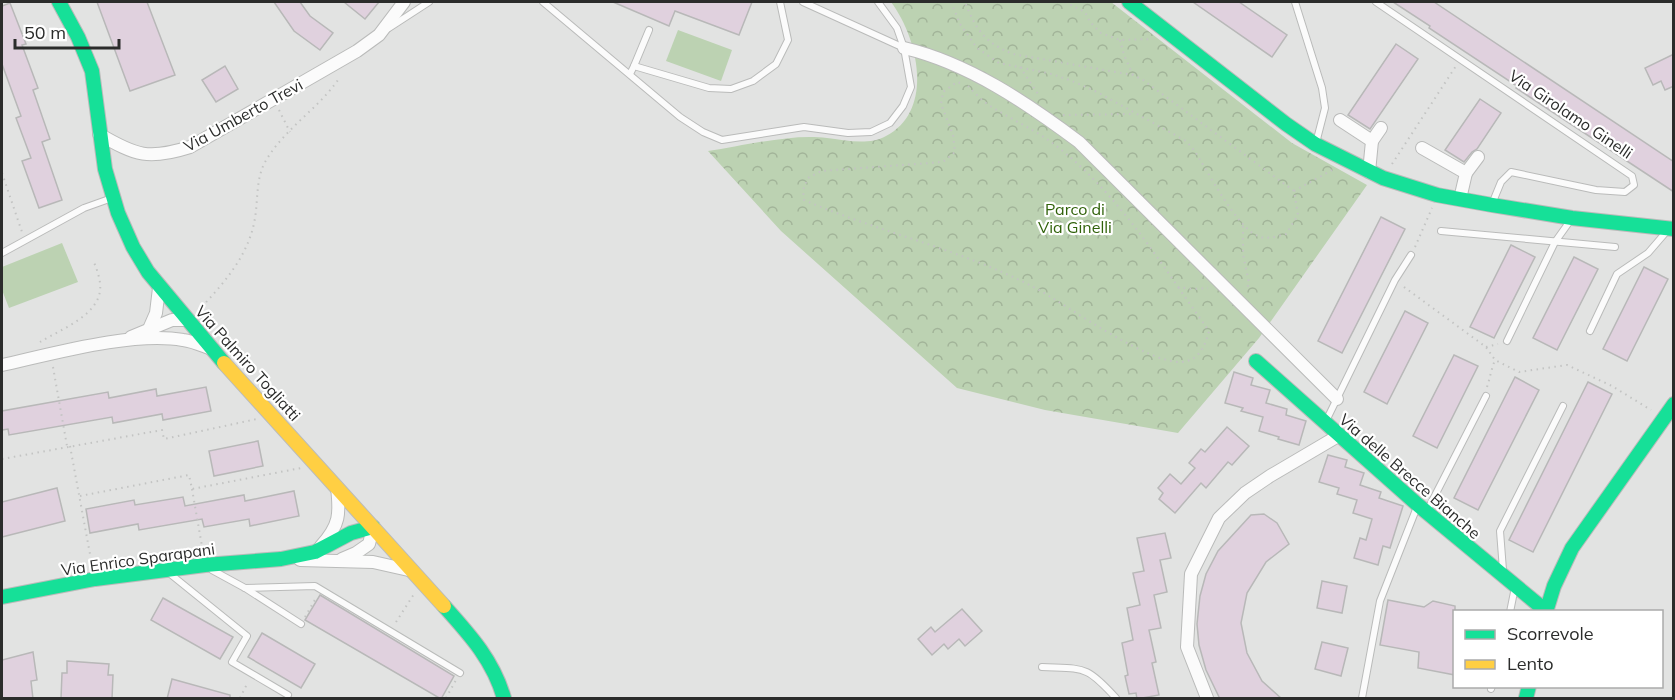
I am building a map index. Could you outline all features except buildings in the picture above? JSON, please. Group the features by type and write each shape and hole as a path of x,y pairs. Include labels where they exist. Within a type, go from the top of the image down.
{"street":[{"name":"Via Palmiro Togliatti","path":"59,2 78,37 92,71 99,135 113,198 133,246 159,288 211,349 274,416 489,657 498,676 504,699"},
{"name":"Via Umberto Trevi","path":"99,135 118,146 145,156 169,154 190,147 357,51 379,35 404,2"},
{"path":"1129,2 1286,124 1315,144 1383,178 1437,195 1492,205 1572,218 1672,228"},
{"path":"904,48 922,52 972,74 1046,118 1079,142 1219,284 1241,302 1337,399"},
{"path":"1340,120 1372,141"},
{"path":"1369,172 1372,141 1381,128"},
{"path":"1422,148 1466,173"},
{"path":"1460,199 1466,173 1478,157"},
{"path":"149,329 156,313 159,288"},
{"path":"122,341 172,320 186,320"},
{"path":"164,338 186,320"},
{"path":"2,365 122,341 164,338 185,340 211,349"},
{"name":"Via delle Brecce Bianche","path":"1256,362 1338,436 1545,610"},
{"name":"Via delle Brecce Bianche","path":"1546,610 1554,586 1572,548 1674,404"},
{"path":"1207,699 1187,647 1191,574 1219,518 1245,493 1338,436"},
{"path":"315,552 333,532 339,514 337,487"},
{"name":"Via Enrico Sparapani","path":"2,597 95,579 281,559 315,552 351,533 373,527 369,544 356,553 336,561"},
{"name":"Via Enrico Sparapani","path":"281,559 373,562 417,576"}],"lane":[{"name":"Via Umberto Trevi","path":"379,35 430,2"},
{"path":"543,2 680,117 703,132 722,140 804,128 848,133 871,132 890,123 903,106 911,87 904,48 897,28 878,2"},
{"path":"634,66 709,88 731,89 753,81 776,64 788,40 780,2"},
{"path":"803,2 904,48"},
{"path":"1295,2 1322,88 1325,108 1315,144"},
{"name":"Via Girolamo Ginelli","path":"1376,2 1632,176 1634,185 1625,192 1596,190 1511,172 1501,182 1492,205"},
{"path":"630,74 649,30"},
{"path":"2,253 84,208 113,198"},
{"path":"1508,341 1555,242 1572,218"},
{"path":"1590,331 1617,274 1648,253 1672,228"},
{"path":"1441,231 1615,248"},
{"path":"1325,424 1395,280 1411,255"},
{"path":"1362,699 1380,601 1422,508 1486,396"},
{"path":"1503,577 1500,531 1563,406"},
{"path":"205,566 245,588 301,624"},
{"path":"166,571 247,636 232,662 288,695"},
{"path":"245,588 315,586 460,673"},
{"path":"1510,610 1515,587"},
{"path":"1042,667 1082,669 1097,677 1116,699"}],"path":[{"path":"951,2 960,24 977,48 999,63 1072,81 1097,92 1186,141 1243,226 1258,237 1269,238 1286,234 1298,216 1294,191 1191,114 1133,75 1013,54 998,48 986,40 972,21 965,2"},
{"path":"1065,2 1072,3 1085,12 1090,22 1101,33 1120,40 1154,39"},
{"path":"1120,40 1133,75"},
{"path":"1383,178 1460,59"},
{"path":"1020,67 1043,100"},
{"path":"186,320 206,303 246,250 255,219 259,178 264,164 273,150 332,90 344,71"},
{"path":"957,82 966,84 991,107 1059,148 1108,195 1136,226 1178,287 1209,331 1205,347 1195,357 1182,362 1163,359 1139,349 1038,290 995,268 804,200 803,190 808,178 821,171 943,162 955,152 953,135 941,104 943,92 957,82"},
{"path":"271,101 280,111 290,132"},
{"path":"1046,118 1055,115 1134,114"},
{"path":"1294,191 1348,162"},
{"path":"2,173 24,240"},
{"path":"1411,255 1437,195"},
{"path":"1241,302 1249,283 1244,254 1243,226"},
{"path":"40,341 79,319 99,299 100,284 93,260"},
{"path":"1395,280 1486,347 1495,360 1519,372 1567,365 1612,386 1664,418"},
{"path":"1178,287 1202,289 1219,284"},
{"path":"51,355 95,579"},
{"path":"1488,384 1495,360"},
{"path":"2,459 162,430 164,439 274,416"},
{"path":"192,489 317,465"},
{"path":"80,496 189,475 205,566"},
{"path":"390,632 417,576"},
{"path":"301,624 322,590"},
{"path":"240,699 252,673"},
{"path":"446,699 460,673"}],"green space":[{"name":"Parco di Via Ginelli","path":"891,2 1111,2 1292,143 1367,185 1259,338 1178,433 1045,410 957,388 781,231 708,151 799,137 856,142 872,141 886,136 901,124 911,109 916,92 917,73 909,34"},
{"path":"678,30 732,50 721,81 666,61"},
{"path":"62,243 78,282 9,308 2,290 2,267"}],"traffic: fast":[{"path":"59,2 78,37 92,71 105,169 118,213 133,247 148,272 224,363"},
{"path":"1129,2 1286,124 1315,144 1383,178 1437,195 1492,205 1572,218 1674,229"},
{"path":"1256,361 1418,505 1545,610"},
{"path":"1547,610 1554,586 1572,548 1674,404"},
{"path":"2,597 95,579 205,565 281,559 315,552 351,533 373,527"},
{"path":"444,606 472,638 487,660 504,698"},
{"path":"1526,698 1528,688"}],"traffic: slow":[{"path":"224,363 444,606"}]}
